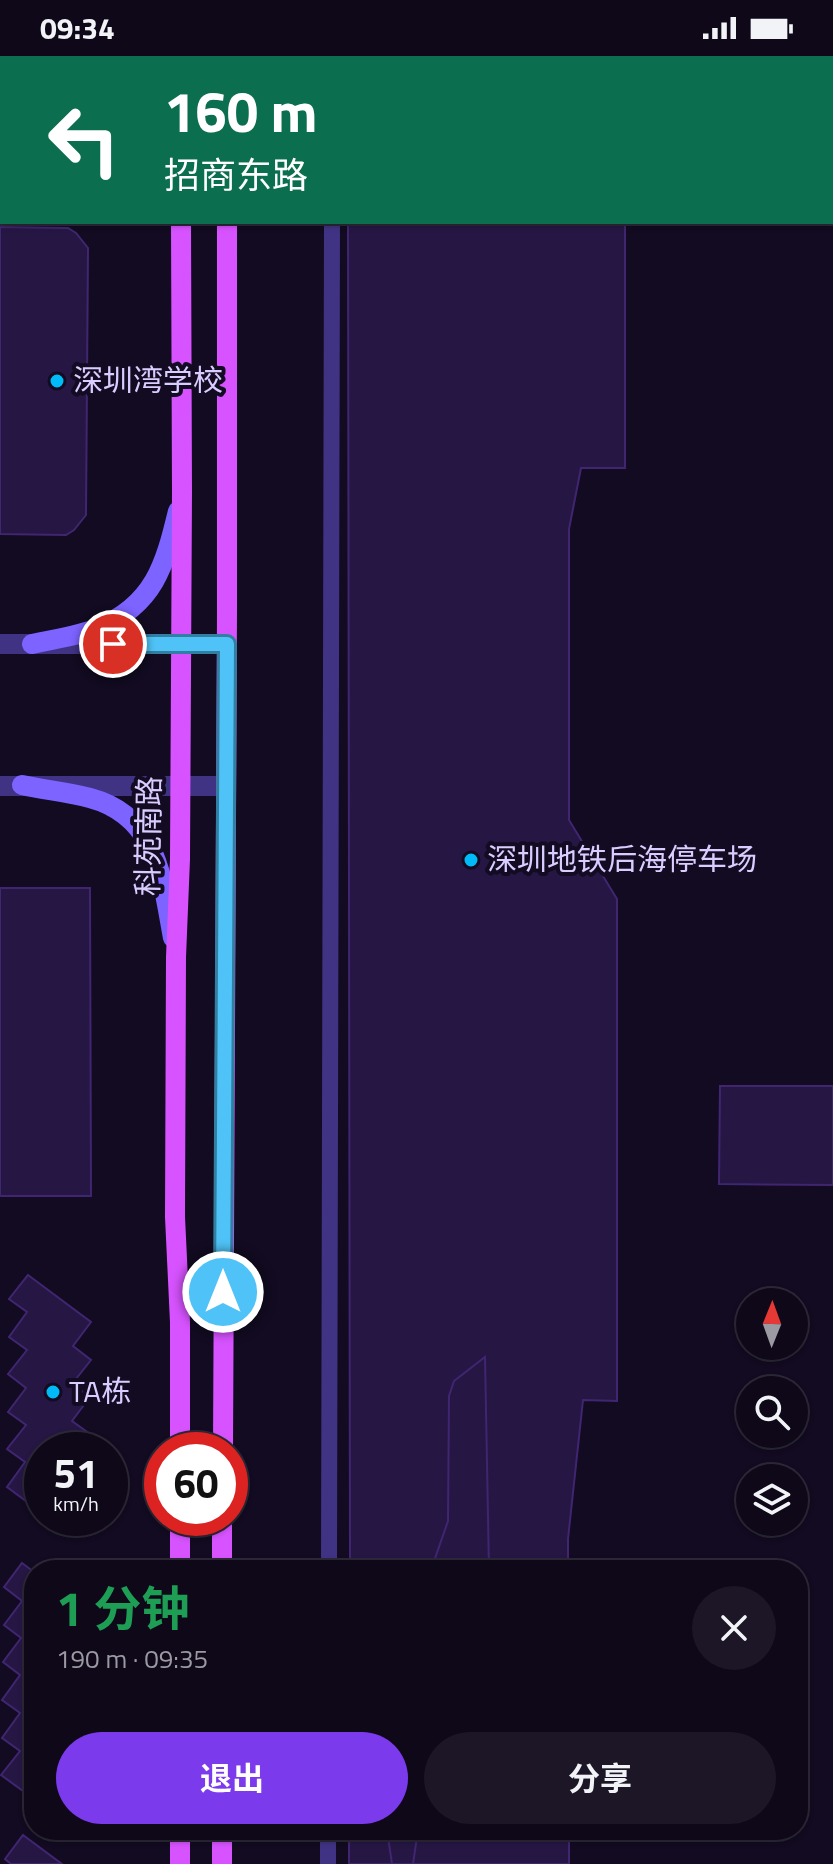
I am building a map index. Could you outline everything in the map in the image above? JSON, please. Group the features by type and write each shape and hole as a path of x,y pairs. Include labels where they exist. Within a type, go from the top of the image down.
{"main road":[{"name":"科苑南路","path":"180,1432 180,1322 175,1217 176,957 180,859 181,224"},
{"path":"223,1432 227,224"},
{"path":"32,644 96,629 137,605 160,570 170,545 182,492"},
{"path":"22,785 92,798 122,811 137,826 151,846 162,874 176,957"},
{"path":"180,1536 180,1560"},
{"path":"222,1536 222,1560"},
{"path":"180,1840 180,1864"},
{"path":"222,1840 222,1864"}],"street":[{"path":"0,644 227,644"},
{"path":"0,786 226,786"}],"lane":[{"path":"329,1560 332,224"},
{"path":"328,1840 328,1864"}],"building":[{"name":"深圳地铁后海停车场","path":"348,224 625,224 625,468 581,468 569,529 569,820 617,899 617,1401 583,1400 568,1560 350,1560"},
{"name":"深圳湾学校","path":"0,227 68,228 88,248 86,515 66,535 0,534"},
{"path":"0,888 90,888 91,1196 0,1196"},
{"path":"720,1086 833,1086 833,1185 719,1184"},
{"name":"TA栋","path":"28,1275 91,1322 73,1346 91,1360 72,1384 90,1397 72,1421 87,1432 24,1432 24,1461 7,1449 26,1425 8,1412 26,1388 8,1374 27,1350 9,1337 27,1312 9,1299"},
{"path":"485,1357 489,1560 434,1560 448,1521 449,1396 454,1381"},
{"name":"TA栋","path":"24,1463 24,1500 7,1487"},
{"path":"22,1563 24,1564 24,1792 1,1775 20,1751 2,1738 20,1713 2,1700 20,1675 3,1662 21,1638 4,1625 22,1601 4,1587"},
{"path":"23,1835 24,1840 30,1840 62,1864 11,1864 5,1859"},
{"path":"349,1840 569,1840 569,1864 349,1864"},
{"path":"388,1840 417,1840 413,1864 392,1864"}],"place":[{"name":"深圳湾学校","path":"57,381"},
{"name":"深圳地铁后海停车场","path":"471,860"},
{"name":"TA栋","path":"53,1392"}],"route":[{"path":"113,644 227,644 223,1292"}]}
